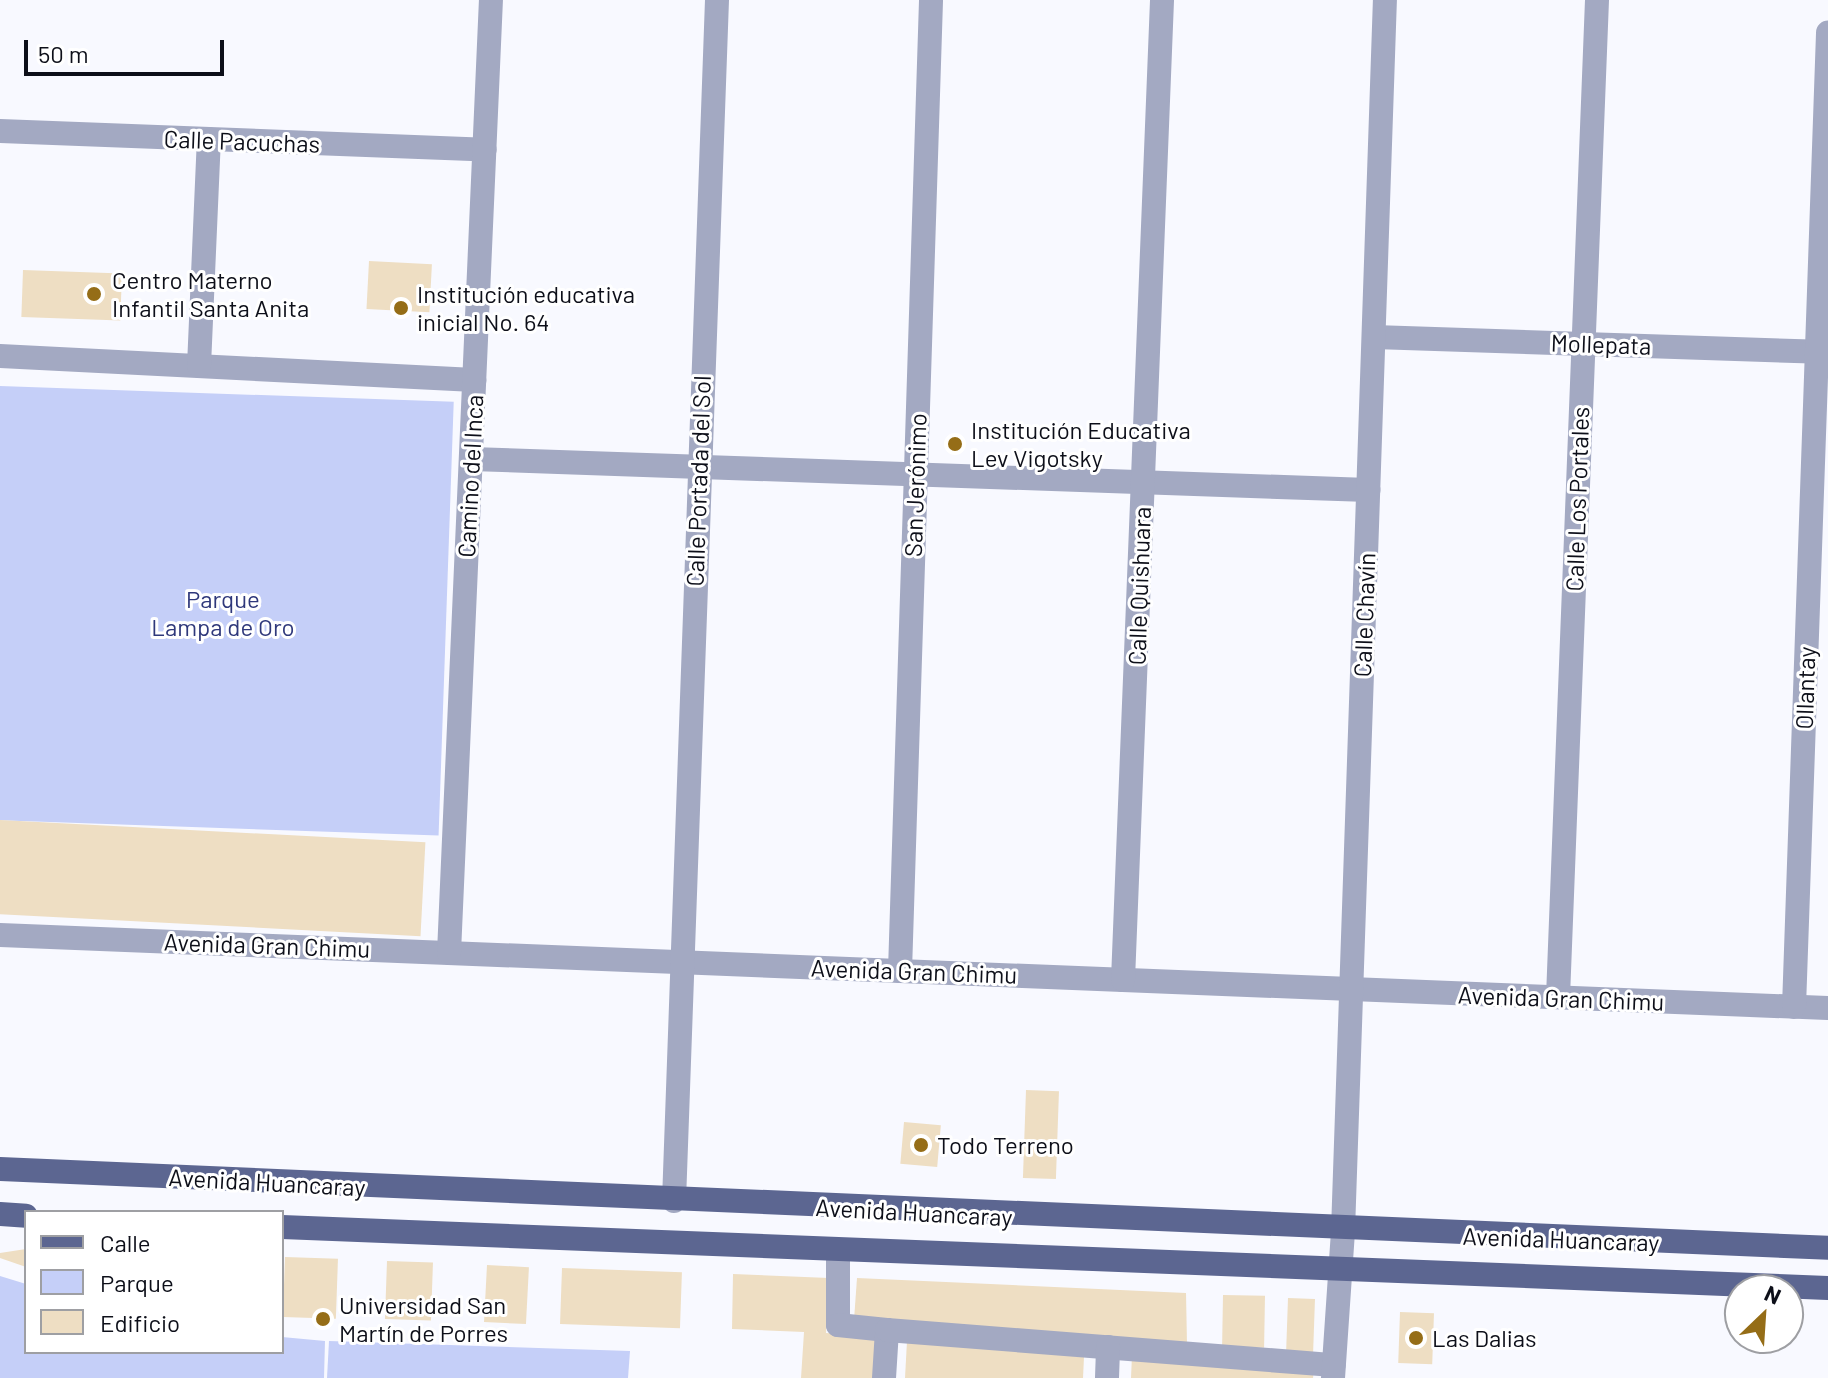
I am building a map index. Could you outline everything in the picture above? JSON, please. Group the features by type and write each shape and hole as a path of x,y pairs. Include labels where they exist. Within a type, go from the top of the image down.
{"main road":[{"name":"Avenida Huancaray","path":"0,1169 1343,1231 1828,1248"},
{"path":"0,1214 24,1216"},
{"name":"Avenida Huancaray","path":"284,1227 1828,1288"}],"street":[{"name":"Camino del Inca","path":"449,953 491,0"},
{"name":"Calle Portada del Sol","path":"674,1201 717,0"},
{"name":"San Jerónimo","path":"900,971 931,0"},
{"name":"Calle Quishuara","path":"1123,980 1162,0"},
{"name":"Calle Chavín","path":"1334,1372 1352,990 1385,0"},
{"name":"Calle Los Portales","path":"1558,997 1597,0"},
{"name":"Ollantay","path":"1794,1007 1822,352 1828,33"},
{"name":"Calle Pacuchas","path":"0,131 485,150"},
{"path":"199,366 209,139"},
{"name":"Mollepata","path":"1374,337 1822,352"},
{"path":"0,356 474,380"},
{"path":"471,459 915,477 1368,490"},
{"name":"Avenida Gran Chimu","path":"0,935 1828,1008"},
{"path":"838,1250 838,1325 1108,1347 1334,1372"},
{"path":"884,1378 887,1330"},
{"path":"1107,1378 1108,1347"}],"green space":[{"name":"Parque Lampa de Oro","path":"0,386 454,402 439,836 0,820"},
{"path":"0,1276 24,1283 24,1354 284,1354 284,1337 325,1341 324,1378 0,1378"},
{"path":"329,1341 630,1351 628,1378 327,1378"}],"building":[{"path":"369,261 432,264 429,312 366,309"},
{"path":"23,270 122,273 120,320 21,317"},
{"path":"0,820 425,842 420,936 0,914"},
{"path":"1026,1090 1059,1091 1056,1179 1023,1178"},
{"name":"Todo Terreno","path":"904,1122 941,1125 937,1167 900,1164"},
{"path":"24,1249 24,1266 0,1258 0,1253"},
{"path":"285,1257 338,1259 336,1319 284,1317"},
{"path":"387,1261 433,1263 431,1321 385,1319"},
{"path":"487,1265 529,1267 526,1324 484,1322"},
{"path":"562,1268 682,1272 680,1328 560,1324"},
{"path":"733,1274 829,1278 826,1333 877,1336 875,1378 801,1378 804,1332 732,1329"},
{"path":"857,1278 1186,1293 1187,1344 854,1320"},
{"path":"1223,1295 1265,1296 1264,1348 1222,1347"},
{"path":"1288,1298 1315,1299 1313,1353 1286,1352"},
{"name":"Las Dalias","path":"1400,1312 1434,1313 1432,1364 1398,1363"},
{"path":"907,1341 1084,1357 1083,1378 905,1378"},
{"path":"1132,1355 1314,1369 1313,1378 1131,1378"}],"place":[{"name":"Centro Materno Infantil Santa Anita","path":"94,294"},
{"name":"Institución educativa inicial No. 64","path":"401,308"},
{"name":"Institución Educativa Lev Vigotsky","path":"955,444"},
{"name":"Todo Terreno","path":"921,1145"},
{"name":"Universidad San Martín de Porres","path":"323,1319"},
{"name":"Las Dalias","path":"1416,1338"}]}
